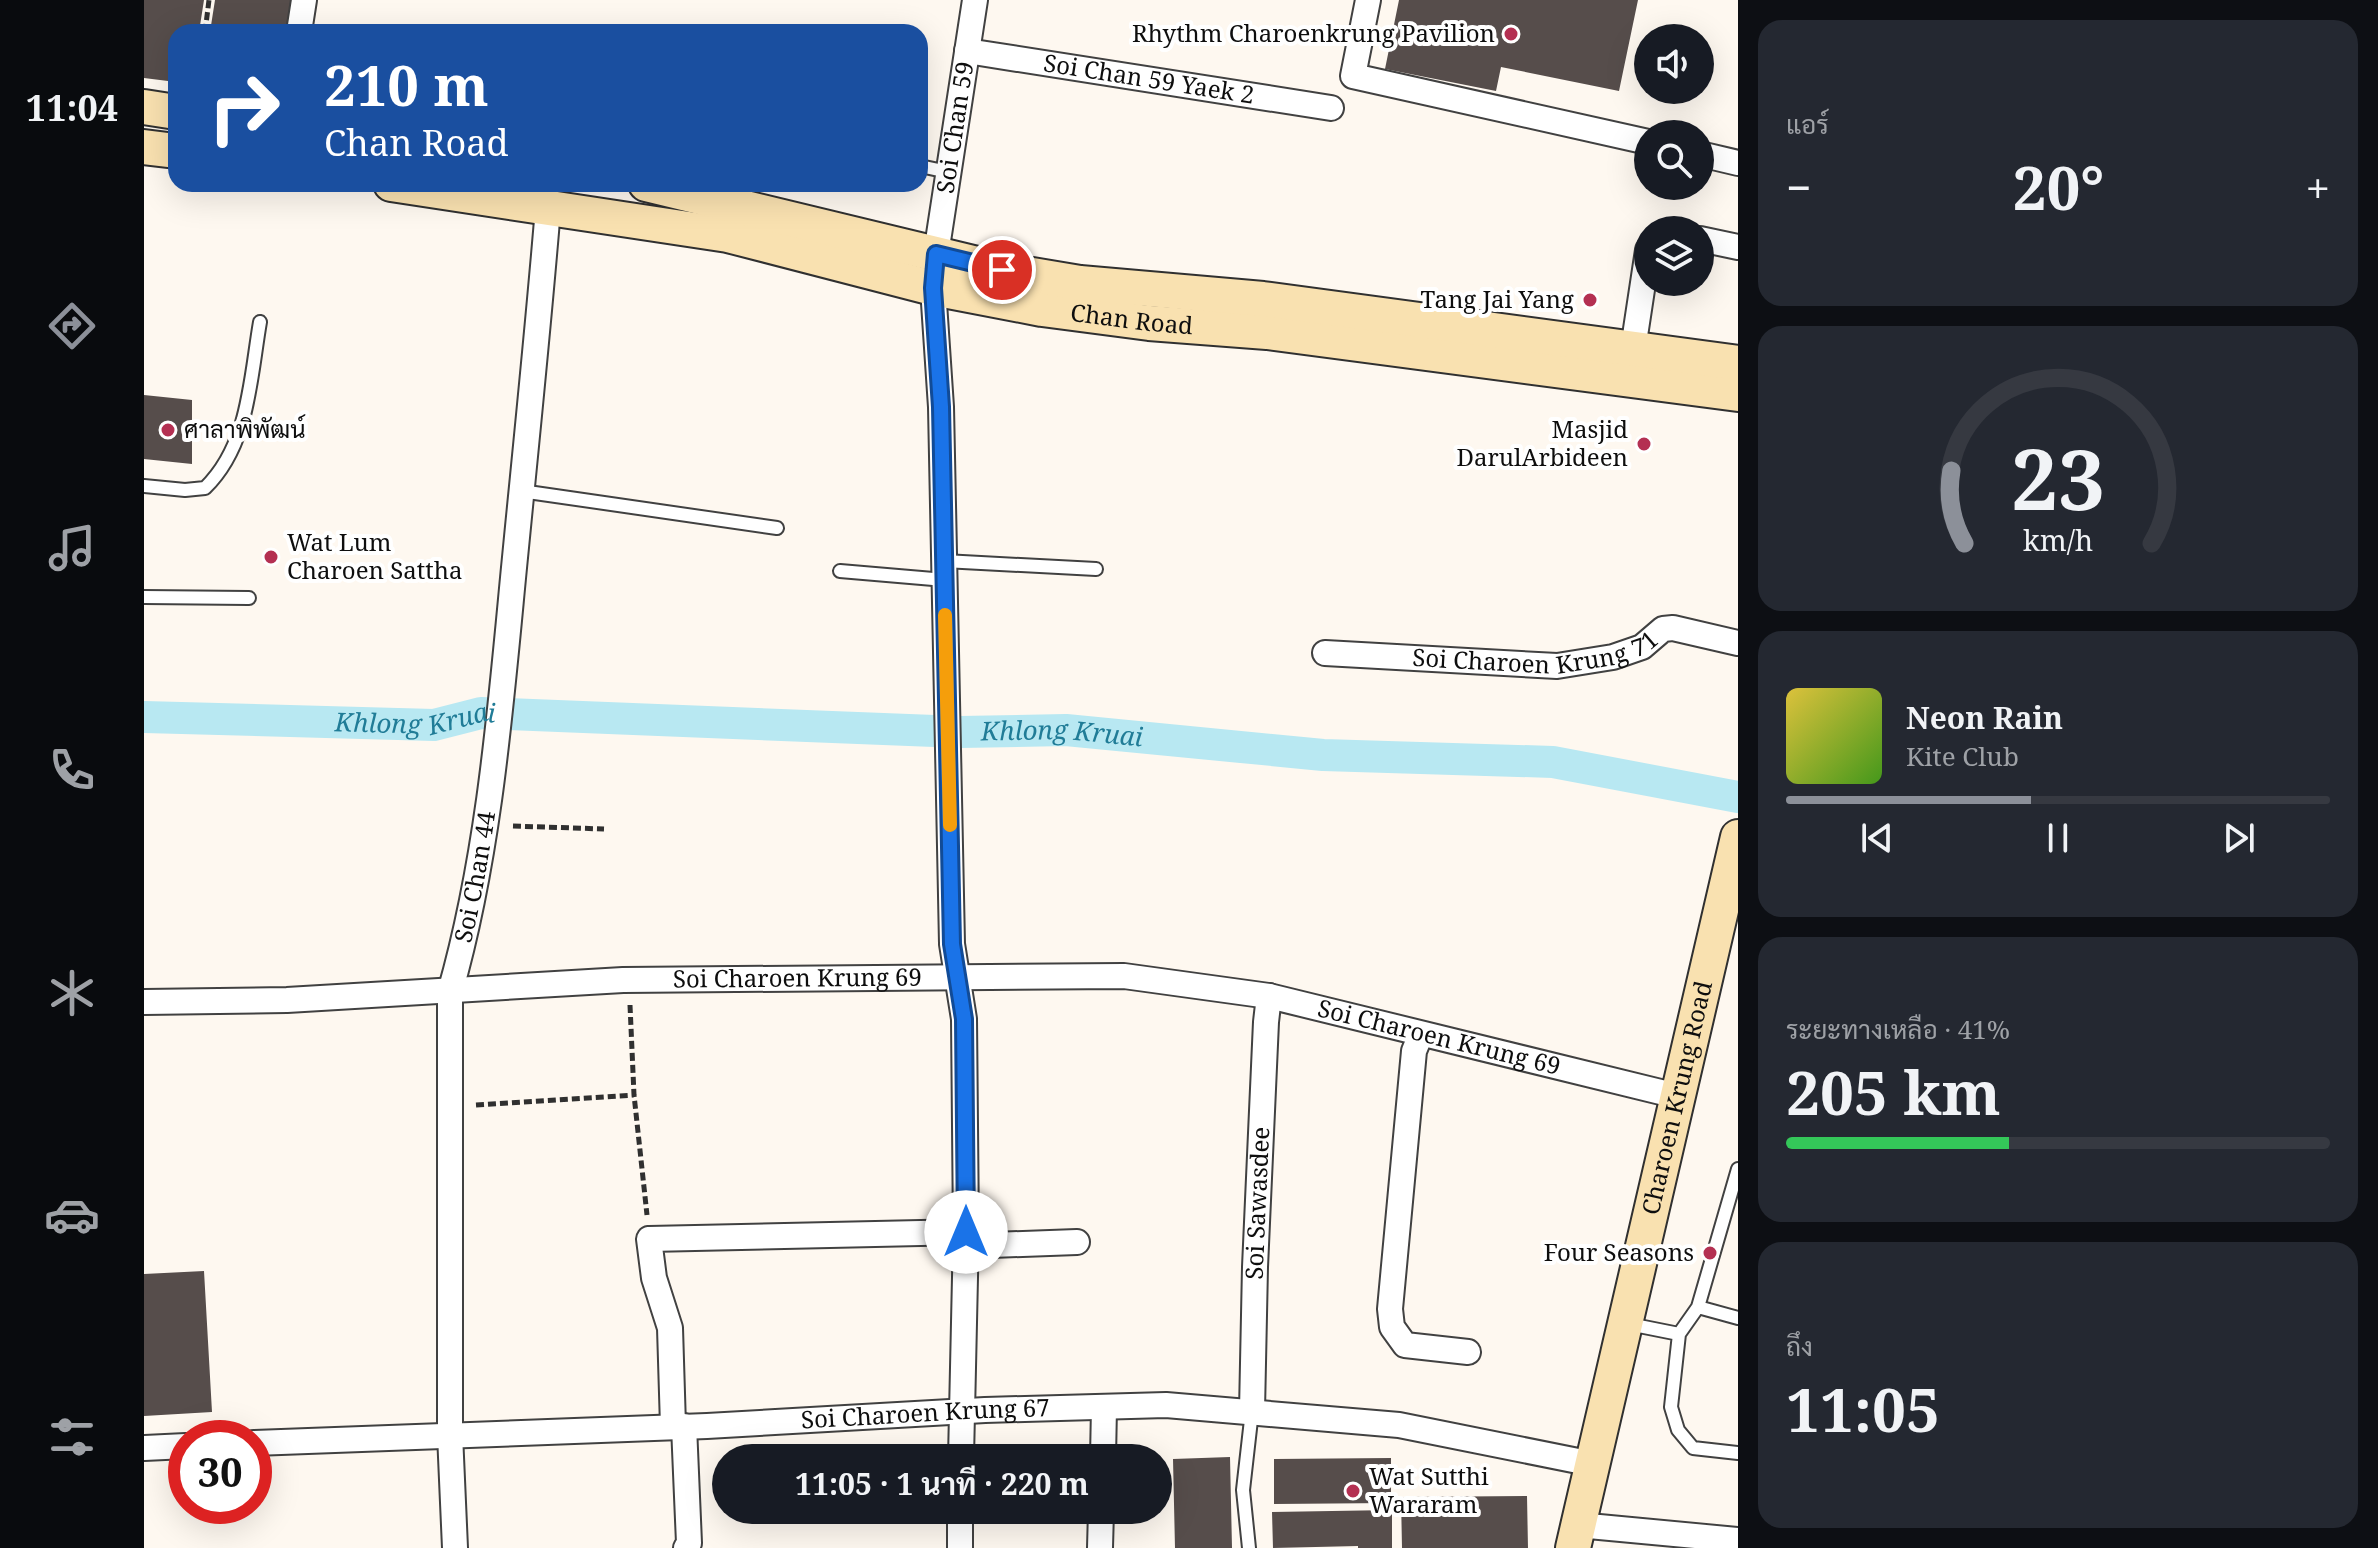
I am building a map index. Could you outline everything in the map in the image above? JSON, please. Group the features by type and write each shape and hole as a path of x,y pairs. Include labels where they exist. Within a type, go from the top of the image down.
{"main road":[{"path":"144,107 168,111"},
{"path":"144,147 168,150"},
{"name":"Chan Road","path":"443,192 728,235 933,288 1042,309 1737,386"},
{"name":"Chan Road","path":"699,192 1002,270 1080,283 1263,299 1633,349 1737,386"},
{"path":"933,288 936,254"},
{"name":"Charoen Krung Road","path":"1576,1537 1738,837"}],"street":[{"path":"300,24 304,0"},
{"name":"Soi Chan 59","path":"936,254 975,0"},
{"path":"1368,0 1353,76 1634,139"},
{"name":"Soi Chan 59 Yaek 2","path":"967,51 1331,108"},
{"path":"1714,157 1738,163"},
{"name":"Soi Chan 44","path":"455,1548 450,1434 450,992 464,942 503,689 548,208"},
{"path":"1714,242 1738,247"},
{"path":"933,288 941,407 952,944 964,1019 966,1239 961,1444"},
{"path":"1633,349 1641,296"},
{"name":"Soi Charoen Krung 71","path":"1325,653 1557,666 1613,657 1642,647 1663,629 1673,628 1738,643"},
{"name":"Soi Charoen Krung 69","path":"144,1002 287,1000 623,980 1124,976 1269,996 1677,1096"},
{"name":"Soi Sawasdee","path":"1252,1411 1255,1267 1269,996"},
{"path":"1421,1034 1414,1051 1390,1309 1392,1327 1405,1345 1468,1352"},
{"path":"686,1548 689,1543 670,1328 654,1278 649,1239 1077,1242"},
{"name":"Soi Charoen Krung 67","path":"272,1442 1166,1405 1399,1425 1593,1464"},
{"path":"1103,1444 1104,1407"},
{"path":"144,1448 168,1447"},
{"path":"960,1524 960,1548"},
{"path":"1100,1548 1101,1524"},
{"path":"1576,1537 1738,1540"}],"lane":[{"path":"928,168 948,172"},
{"path":"144,486 185,490 205,488 219,475 241,433 260,322"},
{"path":"521,491 777,528"},
{"path":"840,571 1096,569"},
{"path":"144,597 249,598"},
{"path":"1738,1169 1698,1307 1679,1334 1671,1407 1678,1430 1693,1448 1738,1453"},
{"path":"1698,1307 1738,1318"},
{"path":"1626,1323 1679,1334"},
{"path":"1249,1548 1243,1490 1252,1411"}],"path":[{"path":"206,24 209,0"},
{"path":"500,826 604,829"},
{"path":"630,1004 634,1095 649,1239"},
{"path":"468,1106 634,1095"}],"building":[{"path":"144,0 204,0 200,24 168,24 168,81 144,78"},
{"path":"215,0 300,0 297,24 211,24"},
{"name":"Rhythm Charoenkrung Pavilion","path":"1399,0 1638,0 1619,91 1501,67 1496,91 1385,69"},
{"name":"ศาลาพิพัฒน์","path":"144,395 192,400 192,464 144,459"},
{"path":"204,1271 212,1412 144,1416 144,1274"},
{"path":"1230,1457 1232,1548 1175,1548 1173,1459"},
{"path":"1391,1458 1391,1503 1274,1504 1274,1459"},
{"path":"1527,1496 1528,1548 1402,1548 1401,1497"},
{"path":"1392,1510 1392,1548 1273,1548 1272,1512"}],"waterway":[{"name":"Khlong Kruai","path":"144,717 434,725 481,713 960,732 1066,730 1323,755 1553,762 1738,797"}],"slow traffic":[{"path":"945,615 950,825"}],"place":[{"name":"Rhythm Charoenkrung Pavilion","path":"1511,34"},
{"name":"Tang Jai Yang","path":"1590,300"},
{"name":"ศาลาพิพัฒน์","path":"168,430"},
{"name":"Masjid DarulArbideen","path":"1644,444"},
{"name":"Wat Lum Charoen Sattha","path":"271,557"},
{"name":"Four Seasons","path":"1710,1253"},
{"name":"Wat Sutthi Wararam","path":"1353,1491"}],"route":[{"path":"966,1232 964,1019 952,944 941,407 933,288 936,254 1002,270"}]}
